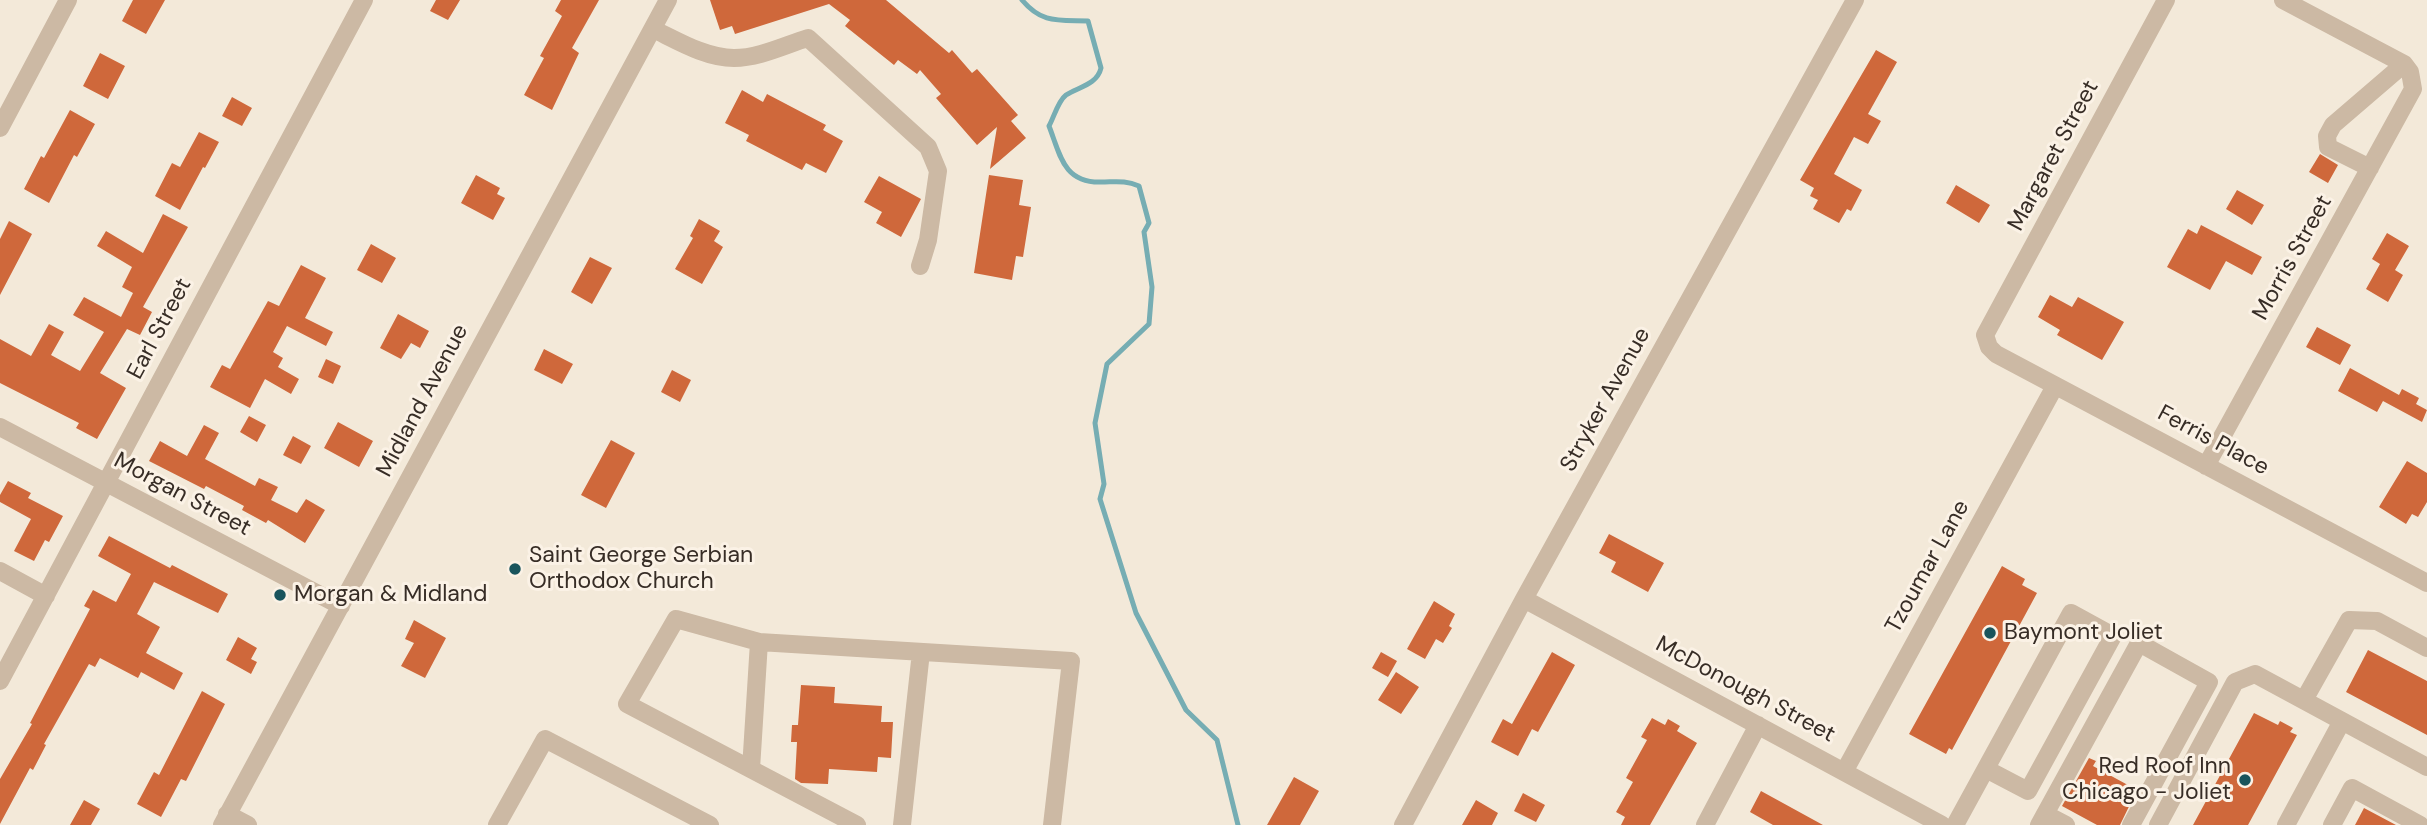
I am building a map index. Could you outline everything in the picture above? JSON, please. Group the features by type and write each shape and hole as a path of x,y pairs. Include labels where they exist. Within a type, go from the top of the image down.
{"street":[{"path":"0,128 68,0"},
{"name":"Earl Street","path":"0,681 364,0"},
{"name":"Midland Avenue","path":"224,820 668,0"},
{"path":"1833,0 1852,5"},
{"name":"Margaret Street","path":"1985,335 2166,0"},
{"path":"2283,0 2407,68 2333,125 2327,136 2328,147 2370,168"},
{"name":"Stryker Avenue","path":"1403,825 1524,599 1852,5"},
{"path":"653,29 695,50 733,58 751,56 808,38 836,62 928,147 938,171 928,240 920,266"},
{"name":"Morris Street","path":"2206,466 2413,89 2407,68"},
{"name":"Ferris Place","path":"1985,335 1989,347 1996,354 2427,583"},
{"name":"Tzoumar Lane","path":"1844,772 2055,386"},
{"name":"Morgan Street","path":"0,427 341,606"},
{"path":"0,572 46,596"},
{"name":"McDonough Street","path":"1524,599 1942,825"},
{"path":"1955,825 2071,613 2113,636 2028,791 1986,769"},
{"path":"857,825 627,704 676,619 759,642 1071,662 1052,825"},
{"path":"2304,701 2349,620 2377,621 2427,648"},
{"path":"751,769 759,642"},
{"path":"2066,825 2042,819 2139,643 2209,682 2131,825"},
{"path":"902,825 921,652"},
{"path":"2158,825 2235,682 2255,674 2427,767"},
{"path":"2286,825 2342,721"},
{"path":"1705,825 1758,725"},
{"path":"497,825 545,739 710,825"},
{"path":"2332,825 2352,788 2420,825"},
{"path":"224,820 248,825"}],"building":[{"path":"133,0 165,0 146,34 122,21"},
{"path":"436,0 460,0 448,20 430,11"},
{"path":"561,0 599,0 572,48 579,53 552,110 524,95 544,58 540,56 562,16 555,11"},
{"path":"710,0 886,0 949,53 952,50 972,73 977,69 1018,115 1011,121 1026,138 990,169 997,127 977,145 936,98 941,94 920,70 917,74 898,60 894,65 845,26 850,20 829,4 735,34 732,26 720,30"},
{"path":"1876,50 1897,62 1868,114 1881,121 1868,144 1854,137 1834,174 1862,190 1851,211 1847,209 1839,223 1813,209 1818,200 1810,196 1814,188 1800,180"},
{"path":"100,53 125,66 108,99 83,86"},
{"path":"742,90 763,102 767,94 826,125 823,130 843,141 826,173 806,163 802,170 746,141 749,135 725,123"},
{"path":"232,97 252,108 242,126 222,116"},
{"path":"70,110 95,124 77,157 74,155 49,203 24,189"},
{"path":"199,132 219,142 180,210 155,196 172,163 180,167"},
{"path":"2320,154 2338,165 2328,183 2309,172"},
{"path":"476,175 500,188 497,194 505,198 493,220 461,203"},
{"path":"989,175 1023,180 1019,205 1031,207 1023,257 1016,256 1012,280 974,273"},
{"path":"879,176 921,199 901,237 876,223 882,212 864,202"},
{"path":"1956,185 1990,205 1979,223 1946,203"},
{"path":"2237,190 2264,205 2252,225 2226,209"},
{"path":"163,214 188,227 143,307 152,312 140,335 127,329 100,373 126,388 97,439 76,428 79,423 0,383 0,339 31,356 49,324 64,332 51,355 80,371 104,332 73,315 84,297 121,317 133,293 122,287 132,267 97,246 106,231 143,253"},
{"path":"699,219 720,231 714,241 723,247 702,284 675,269 693,238 690,236"},
{"path":"9,221 32,234 0,295 0,239"},
{"path":"2201,225 2262,257 2252,275 2226,261 2210,290 2167,267 2188,229 2197,234"},
{"path":"2387,233 2409,246 2395,270 2403,275 2388,302 2366,289 2380,264 2372,259"},
{"path":"371,244 396,258 382,283 357,270"},
{"path":"590,257 612,268 592,304 571,292"},
{"path":"301,265 326,278 305,318 333,332 326,346 287,326 273,352 283,358 278,367 299,379 291,394 265,379 250,408 210,387 222,365 230,369 268,301 279,306"},
{"path":"2050,295 2072,307 2078,297 2124,322 2102,360 2057,335 2060,330 2038,317"},
{"path":"398,314 429,331 420,348 411,343 401,359 380,348"},
{"path":"2317,327 2351,345 2340,365 2306,347"},
{"path":"544,349 573,364 562,384 534,370"},
{"path":"326,359 341,366 333,384 318,377"},
{"path":"2350,368 2399,395 2402,389 2419,398 2416,404 2427,410 2422,422 2383,401 2377,412 2338,391"},
{"path":"672,370 691,380 680,402 661,392"},
{"path":"249,416 266,425 257,442 240,432"},
{"path":"338,422 373,441 359,467 324,448"},
{"path":"204,425 219,433 205,459 255,486 259,478 278,487 271,500 297,513 306,499 325,510 305,543 268,520 266,523 242,510 244,506 206,486 204,489 149,461 160,441 187,456"},
{"path":"293,436 311,446 301,464 283,455"},
{"path":"611,440 635,453 606,508 581,495"},
{"path":"2407,461 2427,473 2427,502 2418,517 2412,514 2406,524 2379,507"},
{"path":"8,481 31,493 28,498 63,516 49,542 45,540 34,561 14,551 31,519 0,502 0,495"},
{"path":"1609,534 1664,563 1648,592 1611,572 1616,562 1599,553"},
{"path":"109,536 228,594 218,613 154,582 137,614 160,627 146,653 183,673 174,690 141,672 138,678 100,658 95,667 89,664 44,744 46,745 33,770 30,768 0,824 0,779 32,724 30,723 90,609 84,606 93,590 116,602 131,574 98,556"},
{"name":"Baymont Joliet","path":"2002,566 2025,579 2022,585 2037,593 1952,750 1949,748 1946,754 1909,734"},
{"path":"1434,601 1455,614 1449,626 1452,628 1443,643 1436,639 1425,659 1407,649"},
{"path":"414,620 446,638 425,678 401,666 414,643 405,639"},
{"path":"238,637 257,648 251,659 257,662 251,674 226,660"},
{"path":"2368,650 2427,681 2427,735 2346,692"},
{"path":"1381,652 1397,661 1388,677 1372,668"},
{"path":"1552,652 1575,665 1538,732 1532,729 1518,756 1491,742 1503,719 1512,724"},
{"path":"1396,672 1419,687 1401,714 1378,700"},
{"path":"801,685 835,687 834,703 882,706 881,722 893,722 891,758 878,757 877,772 829,769 828,784 801,783 795,779 797,742 791,742 792,725 798,725"},
{"path":"202,691 225,704 186,781 181,779 161,817 137,804 154,772 159,775"},
{"name":"Red Roof Inn Chicago - Joliet","path":"2254,713 2278,725 2280,721 2293,728 2290,732 2297,735 2248,825 2193,825"},
{"path":"1652,718 1665,725 1668,719 1680,726 1677,731 1697,743 1650,825 1621,825 1625,817 1616,812 1633,782 1626,778 1647,740 1641,737"},
{"path":"2089,758 2096,761 2093,766 2137,790 2120,825 2097,825 2062,806"},
{"path":"1294,777 1319,791 1300,825 1267,825"},
{"path":"1761,791 1823,825 1773,825 1750,812"},
{"path":"1523,793 1545,805 1536,822 1514,811"},
{"path":"84,800 100,809 91,825 70,825"},
{"path":"1476,800 1498,813 1492,825 1462,825"},
{"path":"2364,808 2396,825 2355,825"}],"waterway":[{"path":"1022,0 1044,17 1088,21 1101,68 1099,74 1091,82 1063,98 1049,126 1065,165 1078,178 1088,181 1125,182 1139,186 1149,223 1144,232 1152,287 1149,324 1107,364 1095,423 1104,484 1100,499 1136,613 1186,710 1217,740 1238,825"}],"place":[{"name":"Saint George Serbian Orthodox Church","path":"515,569"},
{"name":"Morgan & Midland","path":"280,595"},
{"name":"Baymont Joliet","path":"1990,633"},
{"name":"Red Roof Inn Chicago - Joliet","path":"2245,780"}]}
